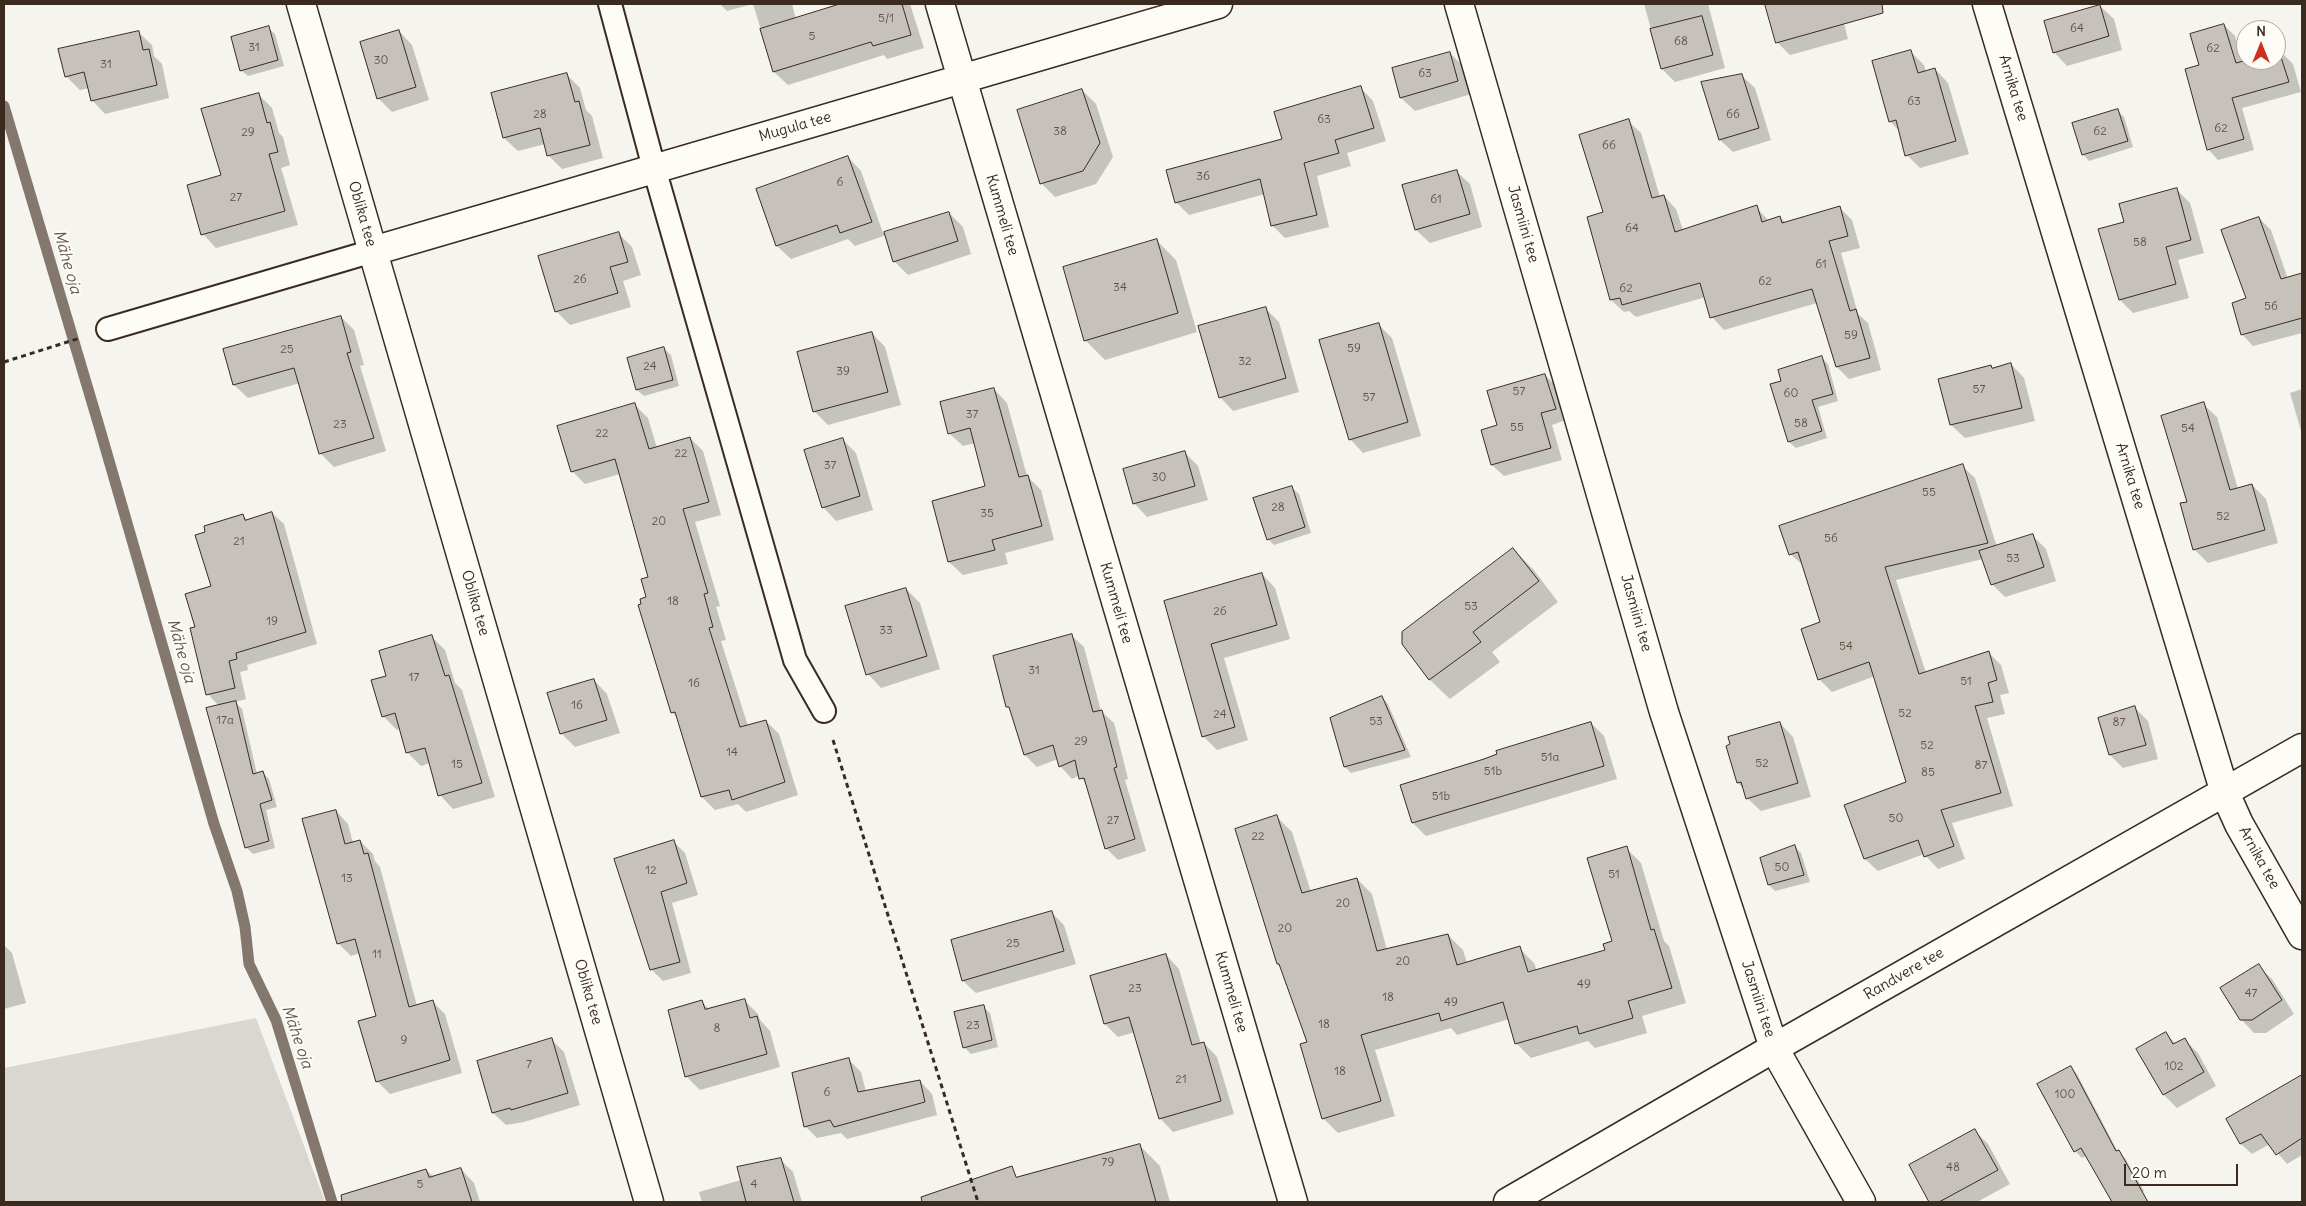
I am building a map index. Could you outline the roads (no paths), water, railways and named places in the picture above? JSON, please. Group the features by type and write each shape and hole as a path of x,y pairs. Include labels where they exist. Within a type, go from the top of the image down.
{"street":[{"name":"Oblika tee","path":"301,4 649,1202"},
{"name":"Kummeli tee","path":"940,4 1293,1202"},
{"name":"Mugula tee","path":"372,251 1218,4"},
{"name":"Jasmiini tee","path":"1459,4 1664,712 1774,1048 1861,1202"},
{"name":"Arnika tee","path":"1987,4 2225,793 2239,824 2302,935"},
{"name":"Randvere tee","path":"1508,1202 1774,1048 2302,748"}],"lane":[{"path":"610,4 654,168 795,660 824,711"},
{"path":"108,330 372,251"}],"waterway":[{"name":"Mähe oja","path":"4,106 214,824 237,891 245,927 249,964 276,1020 332,1202"}]}
